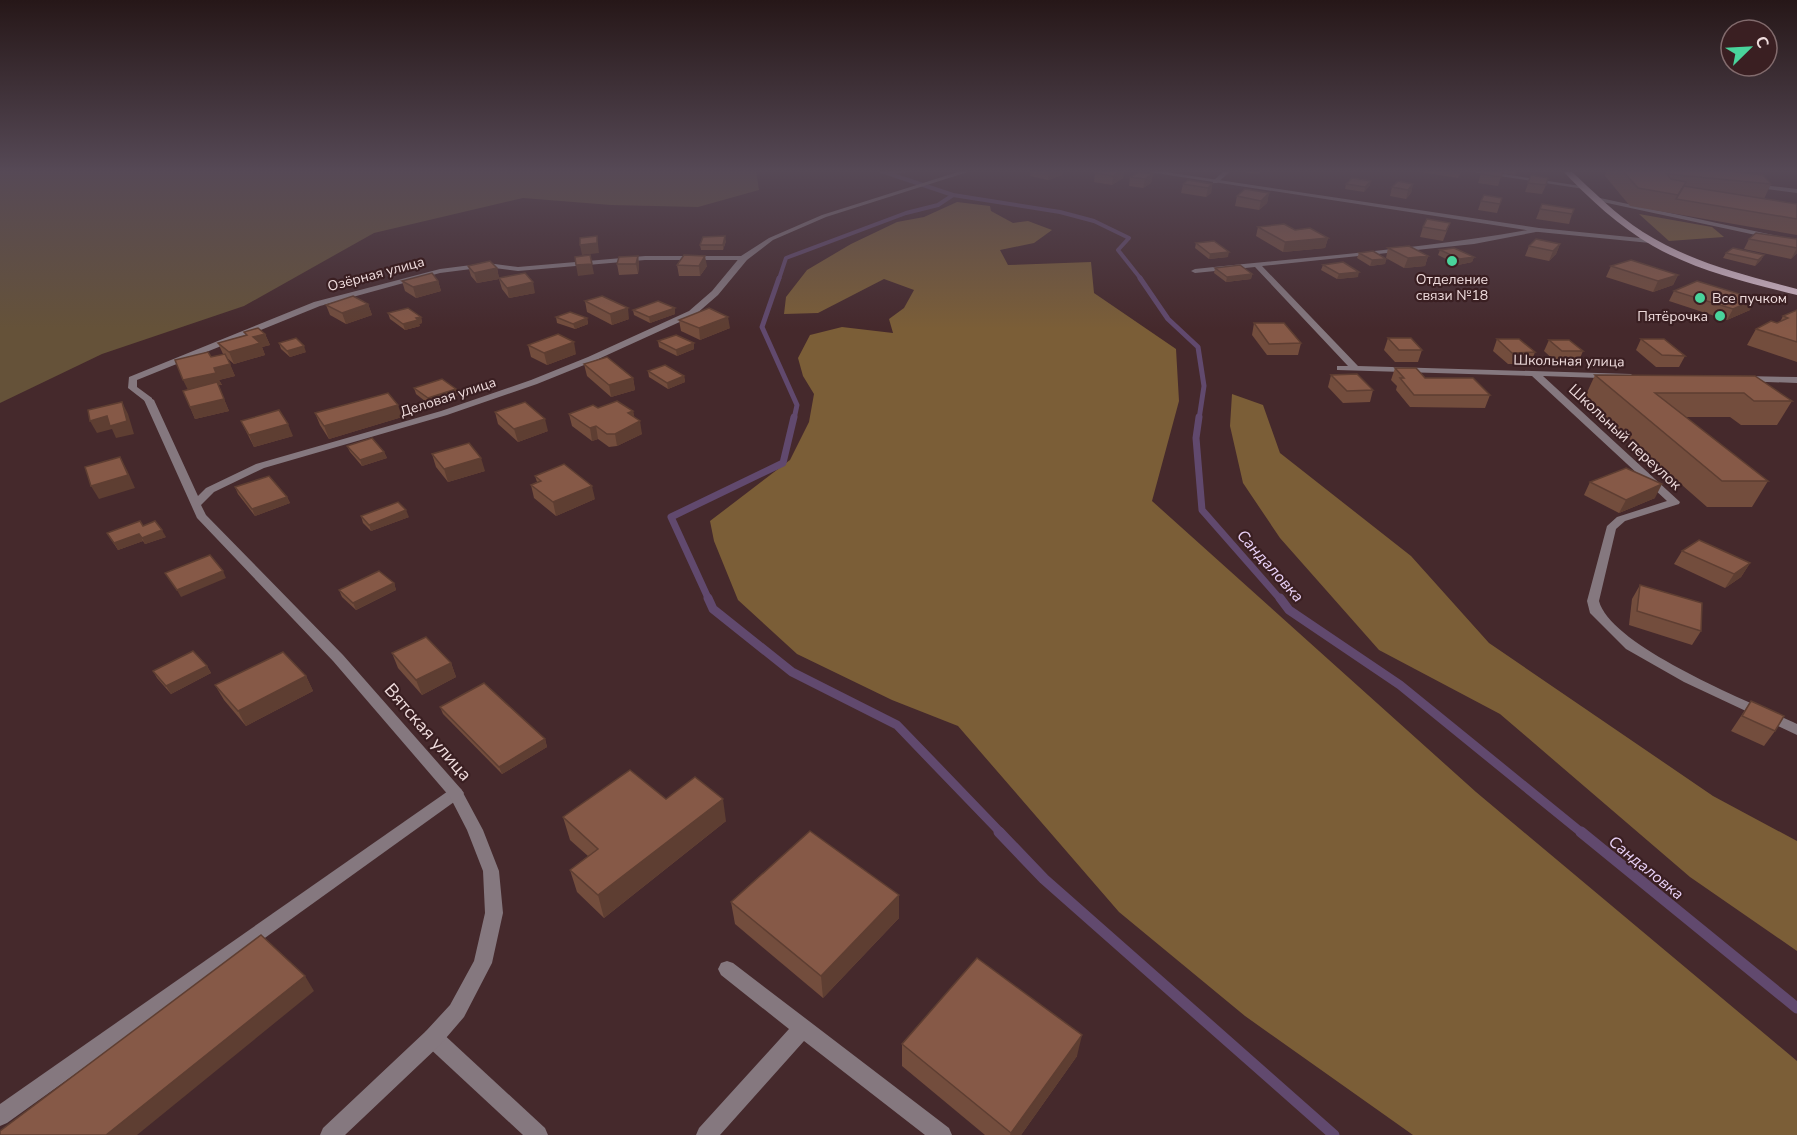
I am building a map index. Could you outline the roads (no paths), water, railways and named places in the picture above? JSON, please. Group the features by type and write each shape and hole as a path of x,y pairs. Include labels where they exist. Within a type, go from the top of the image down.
{"main road":[{"path":"1624,223 1650,241 1688,259 1797,292"}],"street":[{"name":"Деловая улица","path":"196,503 210,490 243,472 444,413 534,382 668,325 705,303 744,258 771,239 808,223"},
{"path":"1492,223 1650,241"},
{"path":"1708,223 1797,242"},
{"path":"1195,271 1474,242 1539,230"},
{"name":"Озёрная улица","path":"149,400 133,388 132,379 317,304 430,273 474,266 518,269 645,258 744,258"},
{"path":"1256,264 1356,369"},
{"name":"Школьная улица","path":"1340,368 1642,376"},
{"name":"Школьный переулок","path":"1534,374 1675,502 1621,519 1611,528 1593,601 1596,613 1631,646 1689,679 1797,730"},
{"path":"1737,379 1797,380"},
{"name":"Вятская улица","path":"149,400 201,516 228,547 338,658 456,793 475,830 491,871 494,913 483,963 457,1011 433,1038 330,1135"},
{"path":"0,1116 456,793"},
{"path":"727,969 942,1135"},
{"path":"706,1135 803,1028"},
{"path":"433,1038 538,1135"}],"waterway":[{"path":"779,279 786,258 879,223"},
{"name":"Сандаловка","path":"1098,223 1129,238 1118,250 1141,279"},
{"path":"779,278 762,327 797,405 794,419"},
{"name":"Сандаловка","path":"1140,278 1168,319 1198,347 1204,386 1199,419"},
{"path":"709,600 671,517 783,463 794,417"},
{"name":"Сандаловка","path":"1199,417 1196,438 1202,510 1281,600"},
{"path":"708,598 713,609 792,672 897,725 1001,833"},
{"name":"Сандаловка","path":"1280,598 1289,610 1400,685 1582,833"},
{"path":"999,832 1044,879 1334,1135"},
{"name":"Сандаловка","path":"1581,832 1797,1008"}],"place":[{"name":"Отделение связи №18","path":"1452,261"},
{"name":"Все пучком","path":"1700,298"},
{"name":"Пятёрочка","path":"1720,316"}]}
